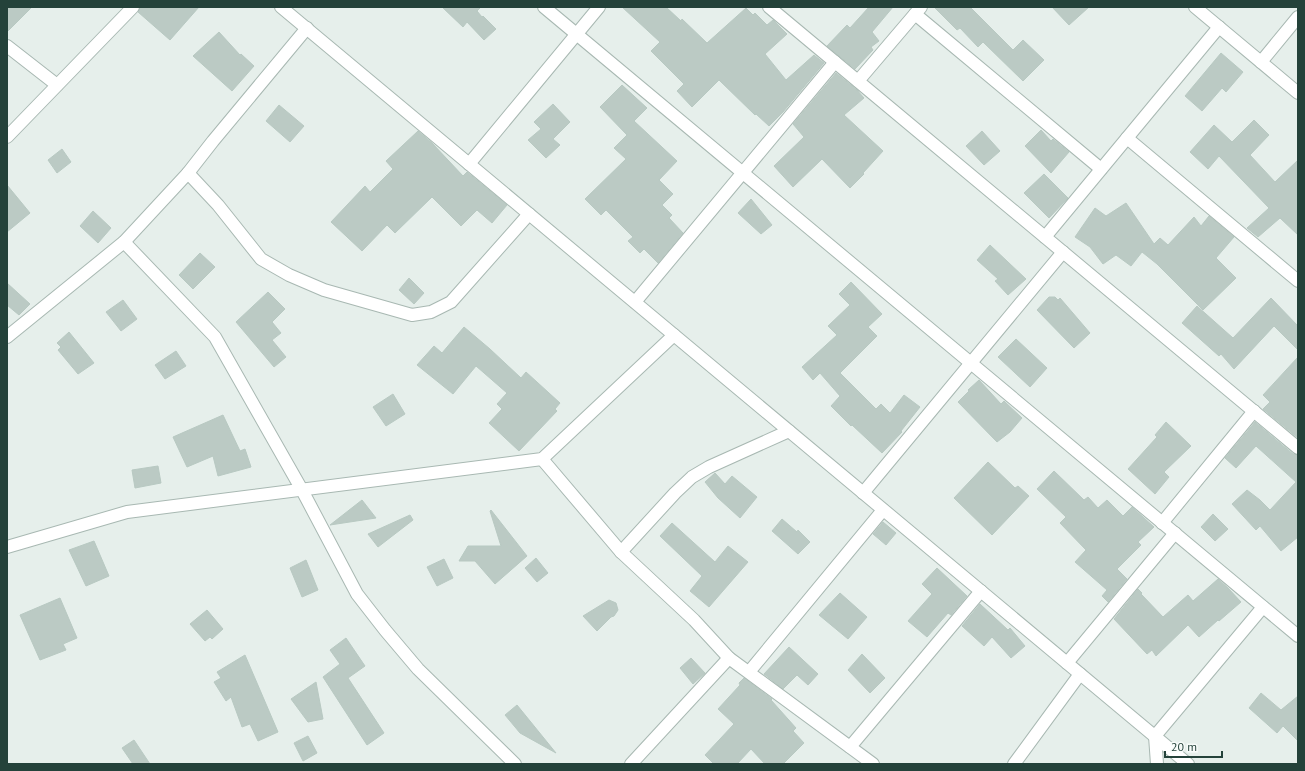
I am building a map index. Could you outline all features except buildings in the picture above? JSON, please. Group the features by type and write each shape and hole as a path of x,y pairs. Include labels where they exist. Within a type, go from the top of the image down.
{"street":[{"path":"7,137 133,7"},
{"path":"281,7 1188,764"},
{"path":"544,7 1298,636"},
{"path":"469,164 599,7"},
{"path":"769,7 1298,448"},
{"path":"1195,7 1298,93"},
{"path":"858,82 918,10 1101,169"},
{"path":"1261,62 1298,17"},
{"path":"1045,237 1219,27"},
{"path":"7,337 124,242 188,173 307,28"},
{"path":"7,46 57,85"},
{"path":"635,302 835,62"},
{"path":"1127,138 1298,281"},
{"path":"188,173 218,205 261,259 289,275 324,290 412,315 431,312 451,302 529,214"},
{"path":"124,242 214,337 302,490 357,594 418,669 515,764"},
{"path":"863,493 1063,252"},
{"path":"7,547 127,512 542,459 674,335"},
{"path":"1162,523 1254,411"},
{"path":"621,552 675,493 692,477 789,431"},
{"path":"542,459 621,552 694,620 729,658 873,764"},
{"path":"749,672 883,510"},
{"path":"1067,663 1175,533"},
{"path":"850,747 981,591"},
{"path":"1157,764 1155,736 1263,607"},
{"path":"630,764 729,658"},
{"path":"1014,764 1080,674"}]}
